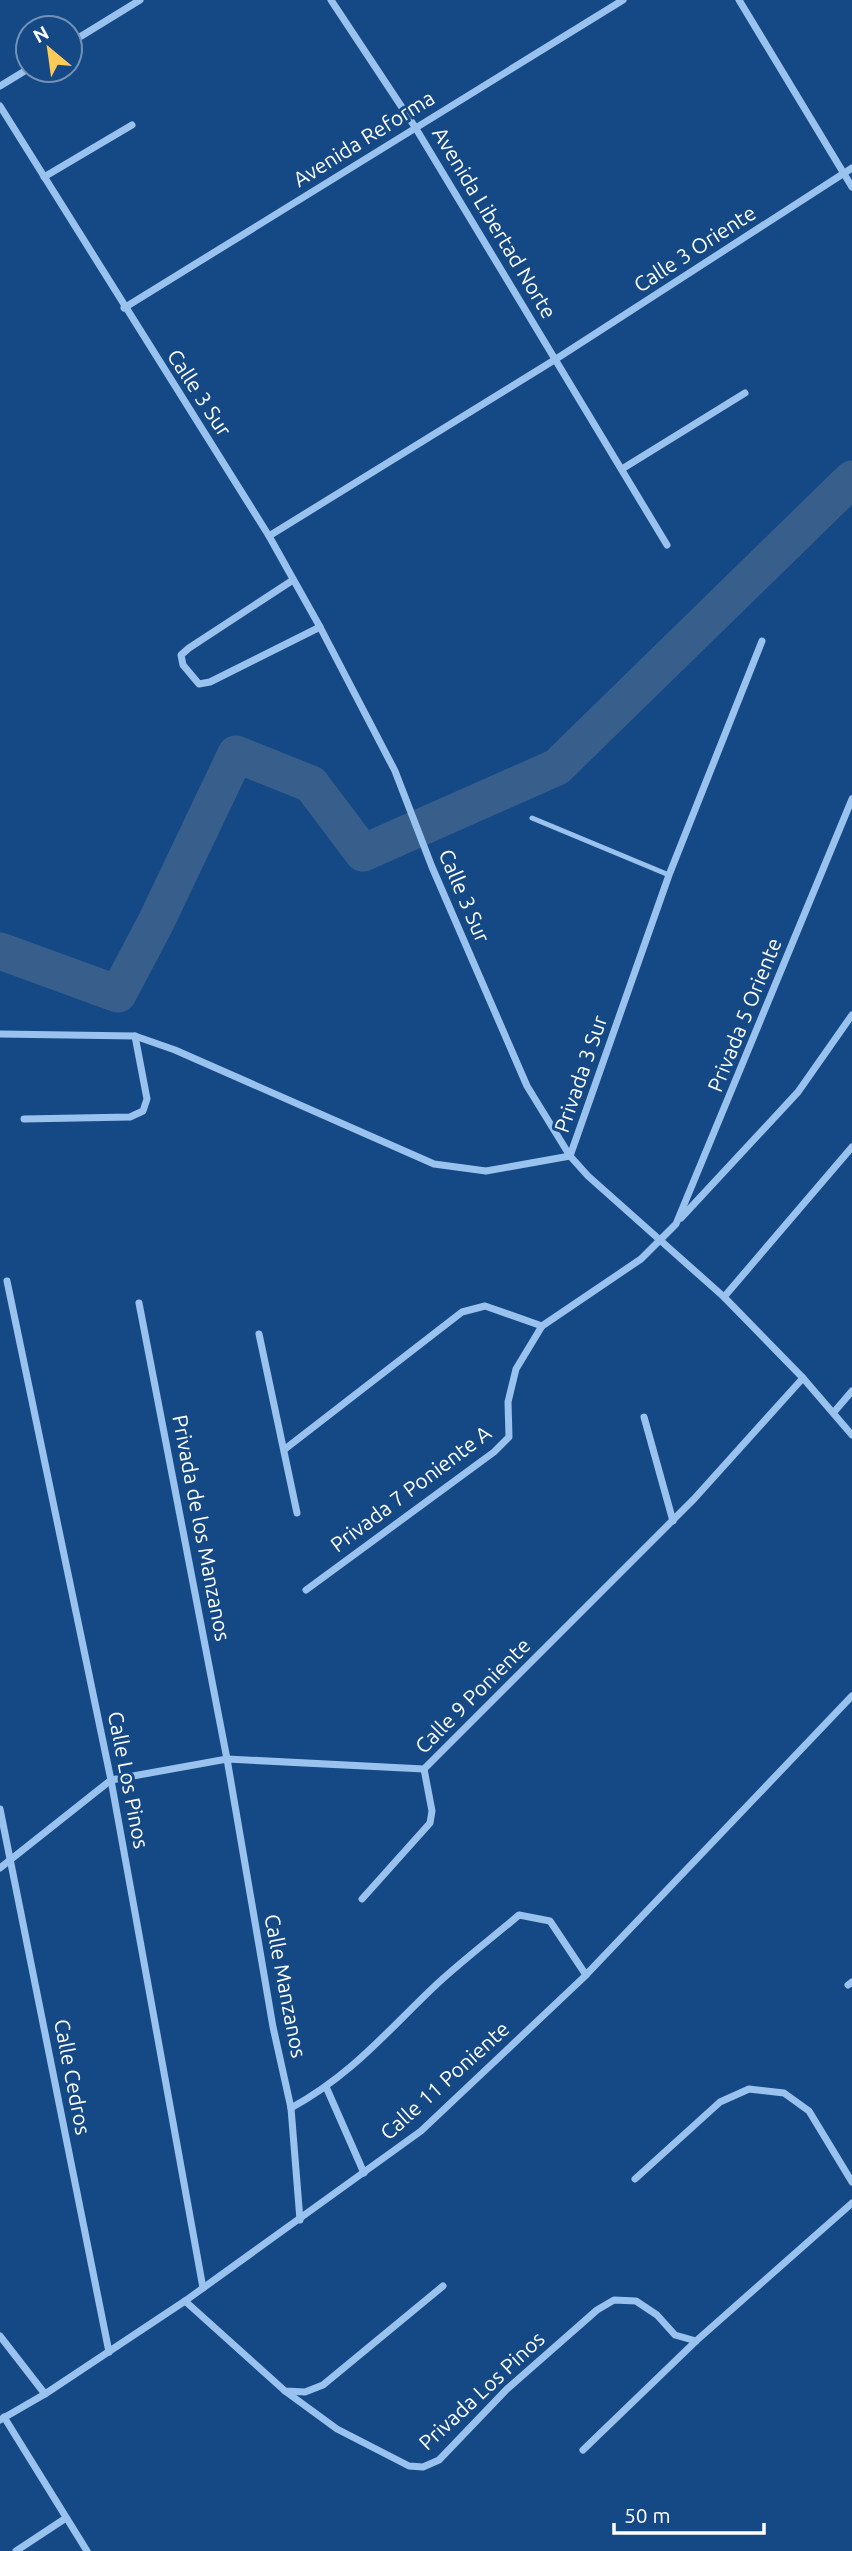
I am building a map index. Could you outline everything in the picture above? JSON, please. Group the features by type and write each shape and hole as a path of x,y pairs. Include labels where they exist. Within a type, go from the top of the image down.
{"street":[{"path":"84,34 140,0"},
{"name":"Avenida Libertad Norte","path":"331,0 415,127 667,545"},
{"name":"Avenida Reforma","path":"124,308 623,0"},
{"path":"739,0 852,187"},
{"name":"Calle 3 Sur","path":"0,106 269,536 320,627 395,771 432,867 527,1086 570,1156 724,1297 803,1378 852,1434"},
{"path":"44,177 132,125"},
{"name":"Calle 3 Oriente","path":"269,536 556,359 852,168"},
{"path":"622,469 746,393"},
{"path":"293,580 189,648 181,655 183,665 199,684 210,682 320,627"},
{"name":"Privada 3 Sur","path":"0,1034 135,1036 175,1050 434,1164 486,1171 570,1156 669,875 762,641"},
{"name":"Privada 5 Oriente","path":"542,1326 641,1259 676,1224 852,799"},
{"path":"676,1224 798,1092 852,1015"},
{"path":"24,1119 130,1117 143,1111 147,1099 135,1036"},
{"path":"724,1297 852,1147"},
{"name":"Calle Los Pinos","path":"7,1282 111,1780 203,2288"},
{"name":"Privada de los Manzanos","path":"139,1303 227,1759"},
{"path":"285,1449 461,1312 485,1306 542,1326"},
{"name":"Privada 7 Poniente A","path":"306,1590 494,1452 509,1437 508,1402 516,1369 542,1326"},
{"path":"259,1334 297,1513"},
{"name":"Calle 9 Poniente","path":"0,1867 111,1780 227,1759 424,1769 673,1521 803,1378"},
{"path":"834,1412 852,1391"},
{"path":"644,1417 673,1521"},
{"name":"Calle 11 Poniente","path":"2,2419 45,2394 185,2301 421,2132 586,1975 852,1696"},
{"name":"Calle Manzanos","path":"227,1759 273,2027 291,2108 300,2220"},
{"path":"362,1899 430,1823 432,1811 424,1769"},
{"name":"Calle Cedros","path":"0,1809 109,2352"},
{"path":"291,2108 327,2089 384,2040 437,1985 519,1915 550,1921 586,1975"},
{"path":"327,2089 364,2173"},
{"path":"635,2179 720,2102 749,2089 784,2093 809,2110 852,2182"},
{"path":"583,2450 696,2341 852,2203"},
{"path":"285,2391 305,2392 323,2385 443,2286"},
{"name":"Privada Los Pinos","path":"185,2301 285,2391 337,2430 409,2466 424,2466 439,2460 507,2389 597,2310 614,2300 636,2301 657,2315 675,2335 696,2341"},
{"path":"0,2336 45,2394"},
{"path":"2,2419 87,2551"},
{"path":"16,2551 66,2518"}],"lane":[{"path":"531,818 669,875"}],"waterway":[{"path":"0,951 118,994 155,924 236,754 311,784 363,853 557,767 852,479"}]}
